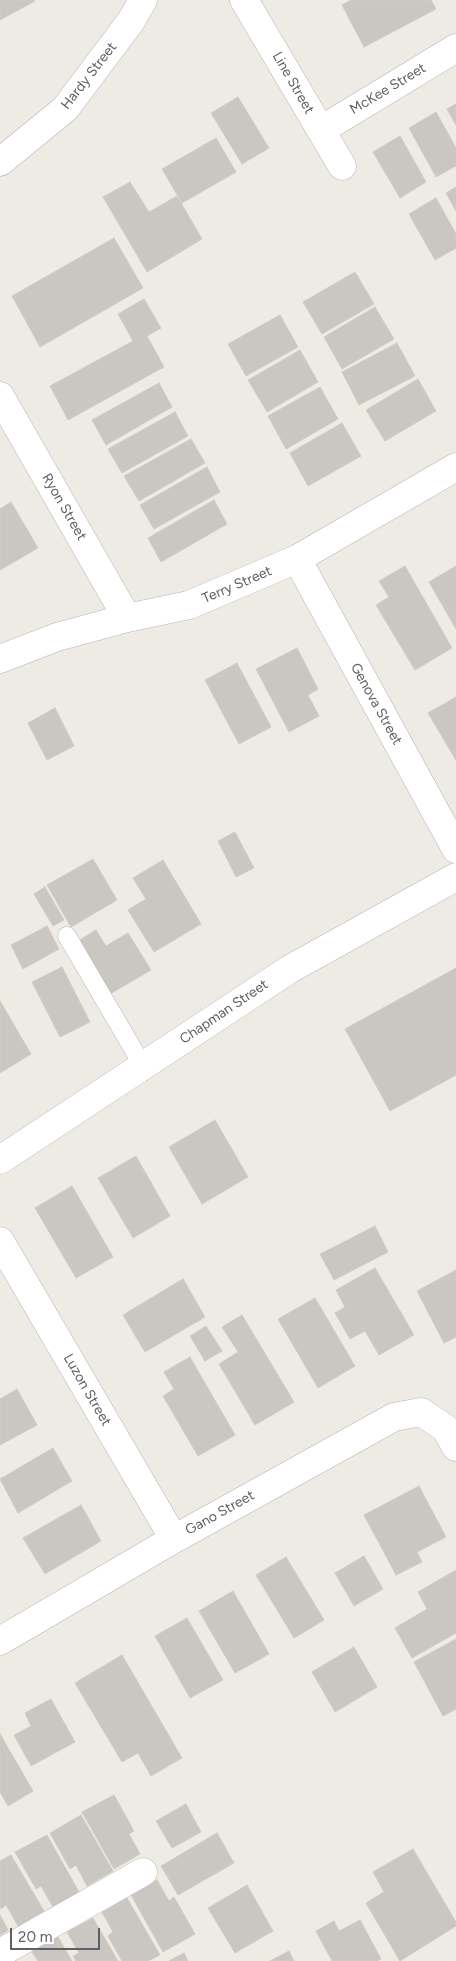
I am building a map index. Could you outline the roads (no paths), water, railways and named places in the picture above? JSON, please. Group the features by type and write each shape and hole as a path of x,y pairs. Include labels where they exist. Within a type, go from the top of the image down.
{"street":[{"name":"Hardy Street","path":"0,162 65,109 131,21 142,0"},
{"name":"Line Street","path":"244,0 342,166"},
{"name":"McKee Street","path":"321,130 456,48"},
{"name":"Ryon Street","path":"0,396 127,618"},
{"name":"Terry Street","path":"0,659 57,636 127,618 189,605 297,559 456,467"},
{"name":"Genova Street","path":"297,559 456,849"},
{"name":"Chapman Street","path":"0,1160 290,969 456,877"},
{"name":"Luzon Street","path":"0,1241 174,1539"},
{"name":"Gano Street","path":"0,1641 174,1539 394,1417 421,1412 450,1438"},
{"path":"0,1953 143,1872"}],"lane":[{"path":"67,936 144,1066"}]}
